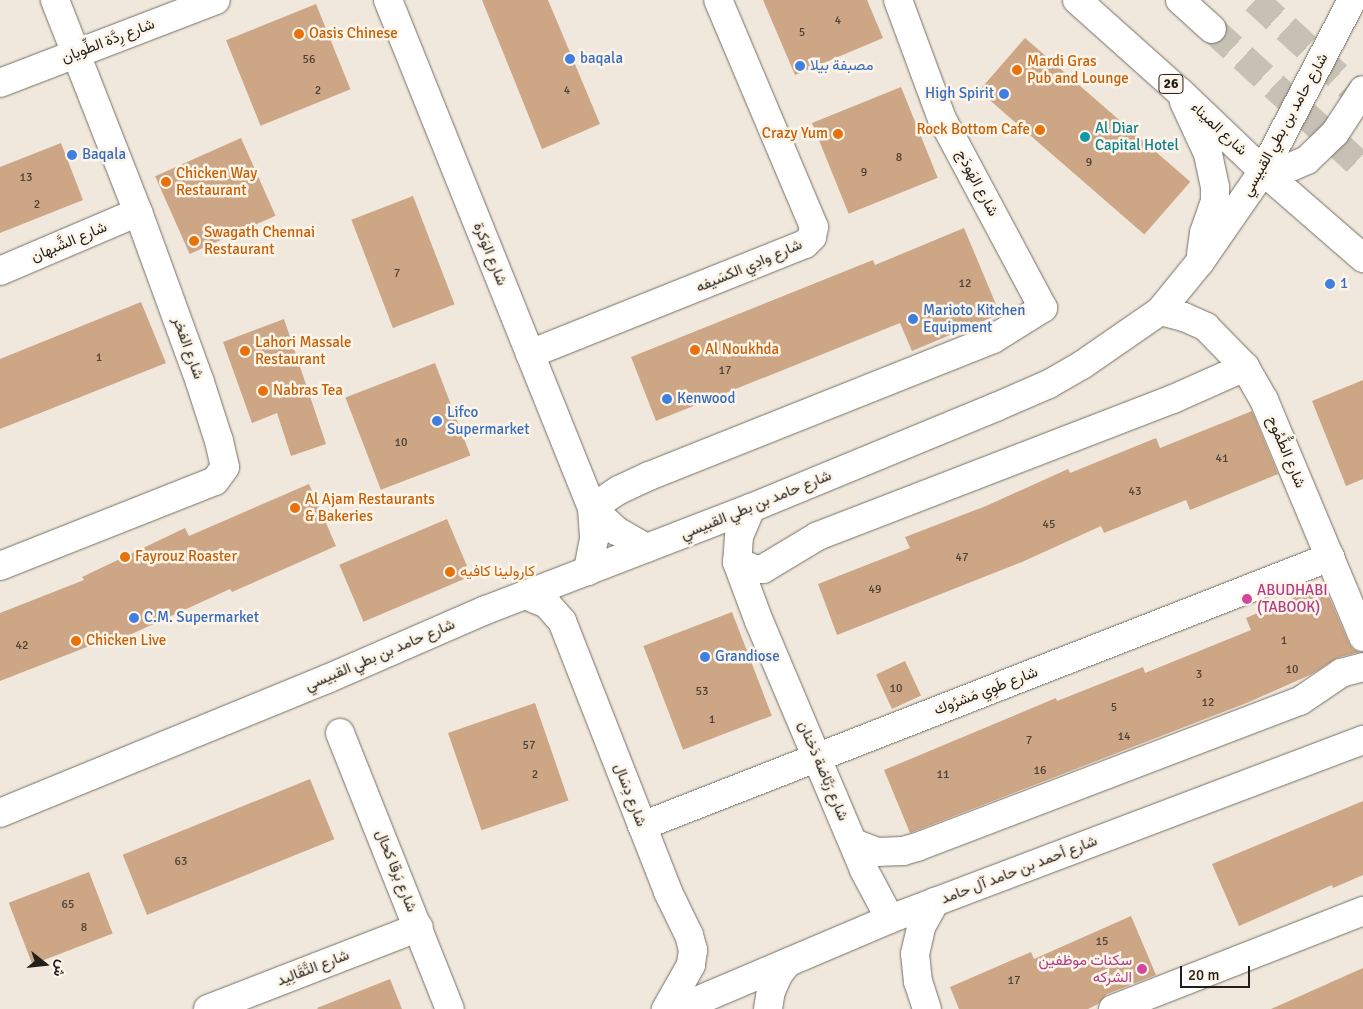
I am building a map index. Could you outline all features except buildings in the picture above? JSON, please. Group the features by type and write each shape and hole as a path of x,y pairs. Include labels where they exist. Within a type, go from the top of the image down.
{"main road":[{"name":"شارع الفخر","path":"0,566 216,481 225,467 219,441 200,382 138,212 55,0"},
{"name":"شارع الوَكرة","path":"388,0 592,508 594,540 588,571"},
{"name":"شارع وادِي الكسَيفه","path":"530,354 805,244 812,237 814,228 718,0"},
{"name":"شارع الهَودَج","path":"592,508 619,490 649,476 993,339 1042,308 942,118 898,0"},
{"name":"شارع الميناء","path":"1077,0 1180,92 1263,171 1363,258"},
{"path":"1180,0 1212,29"},
{"name":"شارع حامد بن بطي القبيسي","path":"0,813 525,595 751,508 1049,384 1082,365 1160,311 1200,262 1263,171 1352,0"},
{"name":"شارع رِدَّة الطِّويان","path":"0,83 203,2"},
{"path":"1263,171 1293,166 1313,155 1335,133 1363,90"},
{"path":"1180,92 1208,154 1214,187 1214,201 1204,234 1200,262"},
{"name":"شارع الشَّبهان","path":"0,271 138,212"},
{"name":"شارع الطُّمُوح","path":"1160,311 1184,317 1206,328 1245,367 1264,400 1363,637"},
{"path":"737,562 754,569 767,566 818,536 1173,398 1245,367"},
{"name":"شارع الوَكرة","path":"592,508 617,532 647,548"},
{"name":"شارع رَبَّاضة دَخنان","path":"751,508 739,536 737,562 758,621 854,842 871,887 890,919"},
{"name":"شارع طَوِي مَشرُوك","path":"642,826 1330,556"},
{"name":"شارع رَبَّاضة دَخنان","path":"758,621 759,592 767,566"},
{"name":"شارع دِسَال","path":"525,595 546,604 562,621 668,892 689,935 693,950 688,972 666,1009"},
{"path":"854,842 865,848 884,852 903,852 1300,701 1341,673 1363,667"},
{"name":"شارع بَرقا كحال","path":"340,733 419,927 450,1009"},
{"name":"شارع أحمد بن حامد آل حامد","path":"678,1009 890,919 1363,740"},
{"path":"927,1009 918,982 915,954 921,927 935,902"},
{"path":"1113,1009 1363,911"},
{"name":"شارع التَّقَالِيد","path":"208,1009 419,927"},
{"path":"768,1009 771,991 778,975 788,962"}],"tunnel":[{"path":"1255,0 1363,99"},
{"path":"1212,29 1363,168"}],"place":[{"name":"Oasis Chinese","path":"299,34"},
{"name":"baqala","path":"570,59"},
{"name":"مصبفة بيلا","path":"800,66"},
{"name":"Mardi Gras Pub and Lounge","path":"1017,70"},
{"name":"High Spirit","path":"1004,94"},
{"name":"Rock Bottom Cafe","path":"1040,130"},
{"name":"Crazy Yum","path":"838,134"},
{"name":"Al Diar Capital Hotel","path":"1085,137"},
{"name":"Baqala","path":"72,155"},
{"name":"Chicken Way Restaurant","path":"166,182"},
{"name":"Swagath Chennai Restaurant","path":"194,241"},
{"name":"1","path":"1330,284"},
{"name":"Marioto Kitchen Equipment","path":"913,319"},
{"name":"Al Noukhda","path":"695,350"},
{"name":"Lahori Massale Restaurant","path":"245,351"},
{"name":"Nabras Tea","path":"263,391"},
{"name":"Kenwood","path":"667,399"},
{"name":"Lifco Supermarket","path":"437,421"},
{"name":"Al Ajam Restaurants & Bakeries","path":"295,508"},
{"name":"Fayrouz Roaster","path":"125,557"},
{"name":"كارولينا كافيه","path":"450,572"},
{"name":"ABUDHABI (TABOOK)","path":"1247,599"},
{"name":"C.M. Supermarket","path":"134,618"},
{"name":"Chicken Live","path":"76,641"},
{"name":"Grandiose","path":"705,657"},
{"name":"سكنات موظفين الشركه","path":"1142,969"}]}
